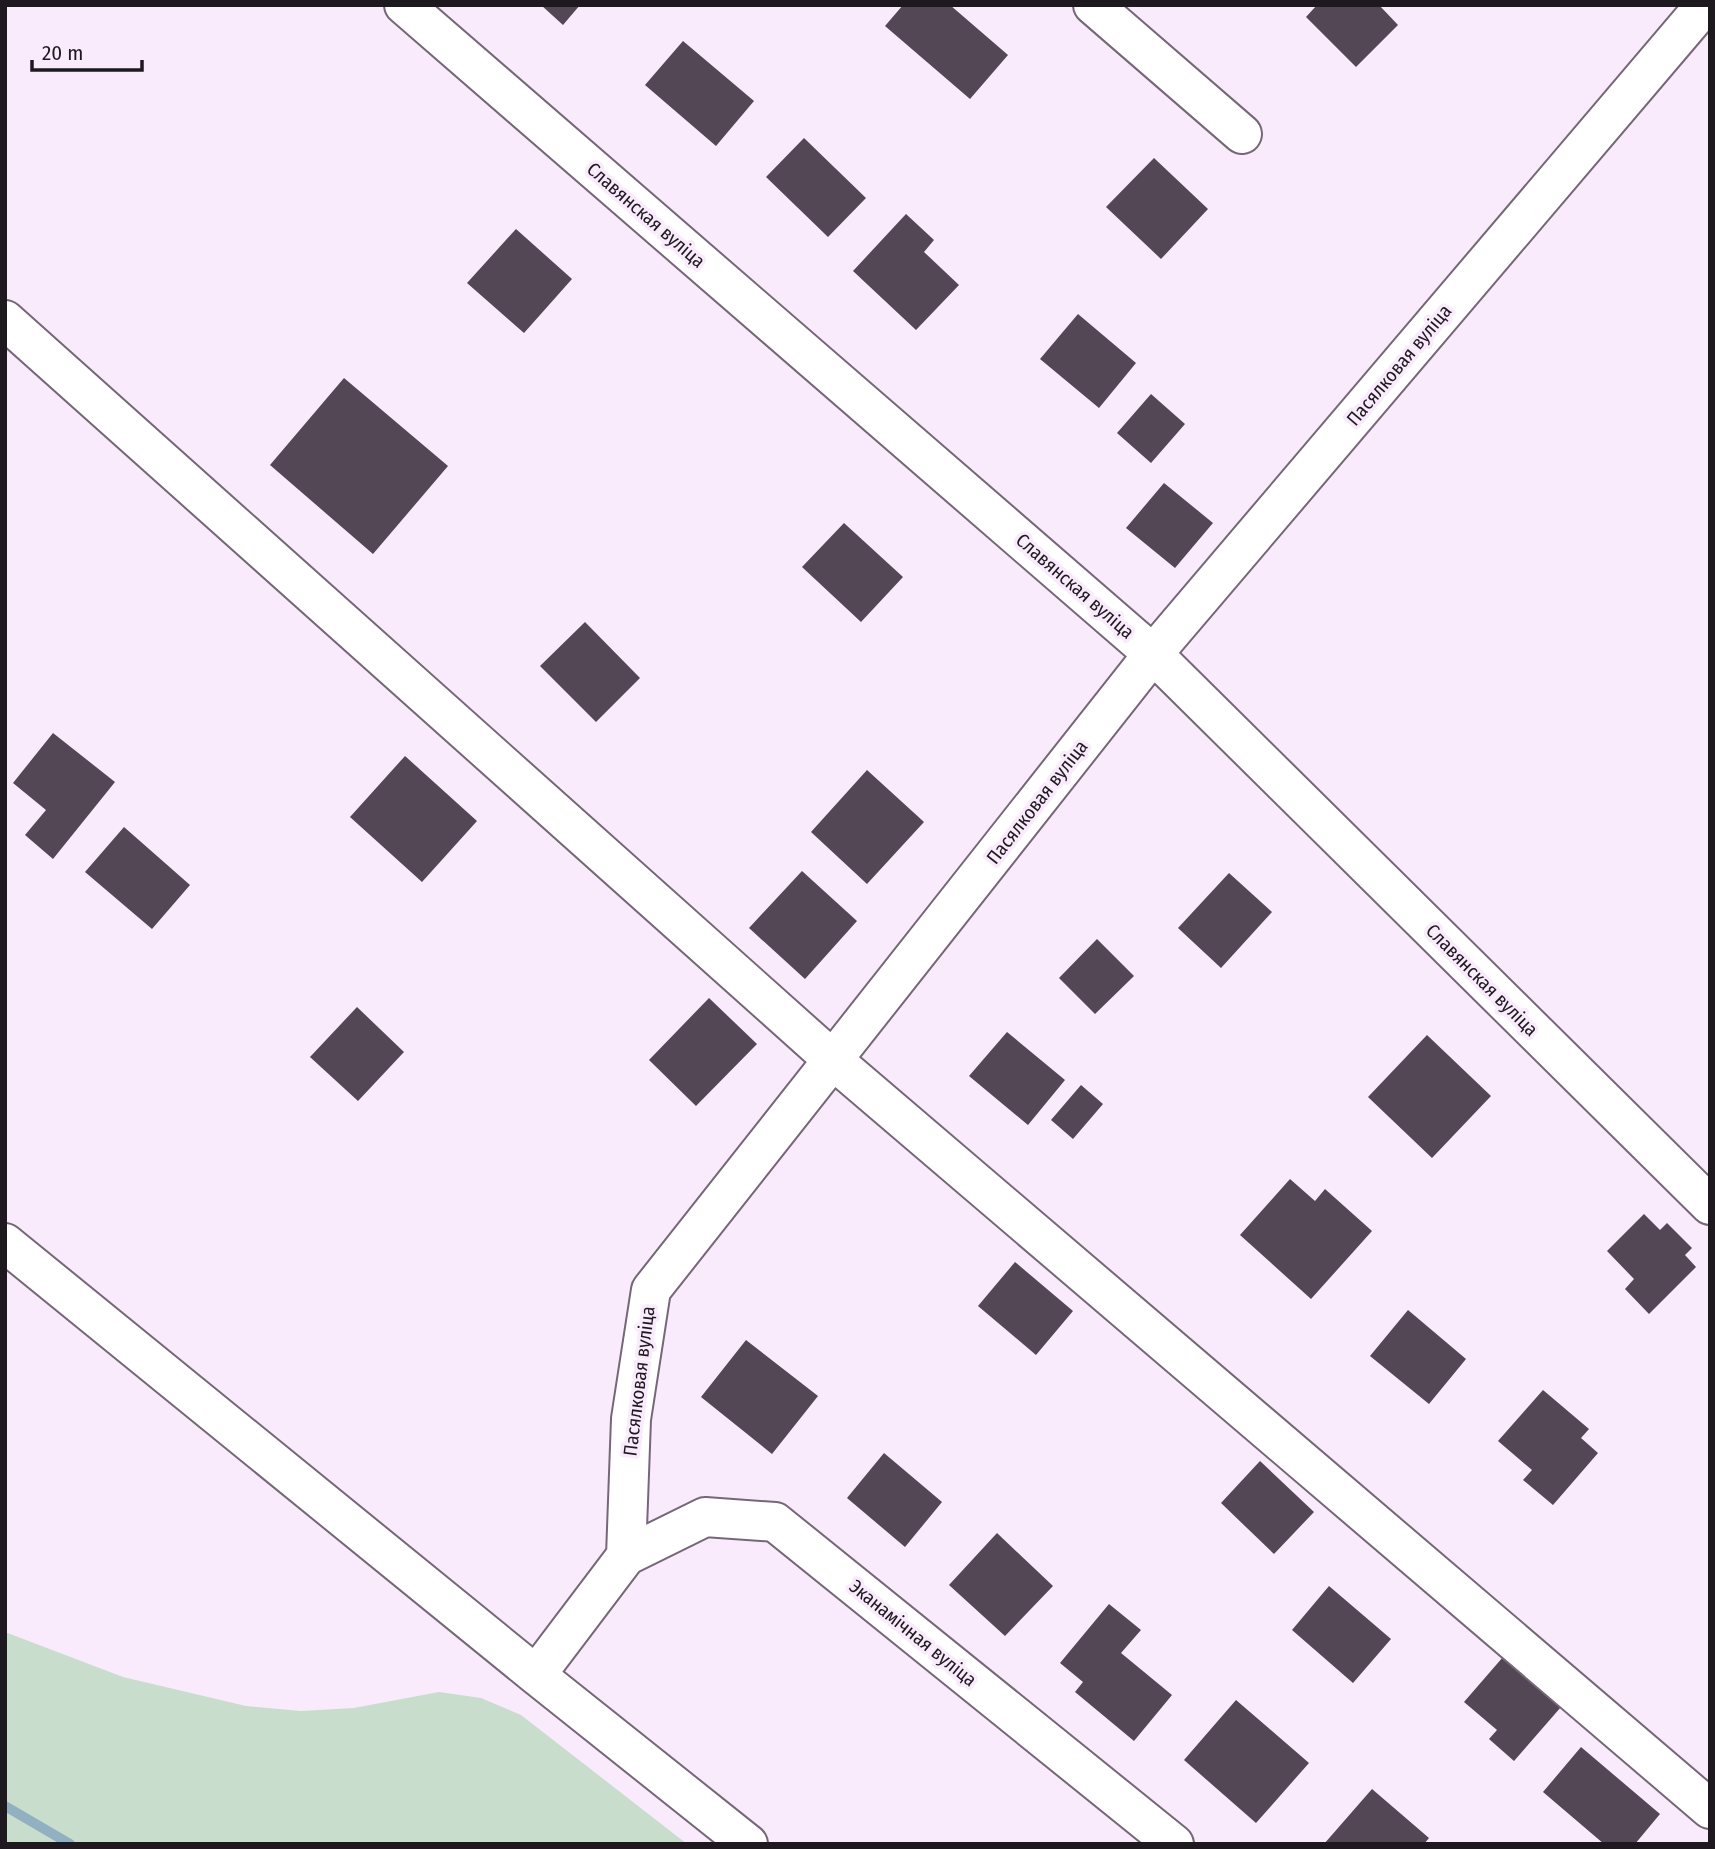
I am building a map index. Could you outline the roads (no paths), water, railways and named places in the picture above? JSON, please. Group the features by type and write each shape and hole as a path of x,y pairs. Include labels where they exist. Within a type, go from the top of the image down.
{"street":[{"name":"Славянская вуліца","path":"404,5 1153,654 1710,1205"},
{"path":"1093,5 1242,134"},
{"name":"Пасялковая вуліца","path":"626,1556 631,1419 651,1290 1153,654 1705,5"},
{"path":"5,320 833,1060 1710,1809"},
{"path":"5,1243 748,1844"},
{"name":"Эканамічная вуліца","path":"626,1556 705,1517 775,1522 1174,1844"},
{"path":"536,1675 626,1556"}],"waterway":[{"path":"5,1806 70,1844"}]}
